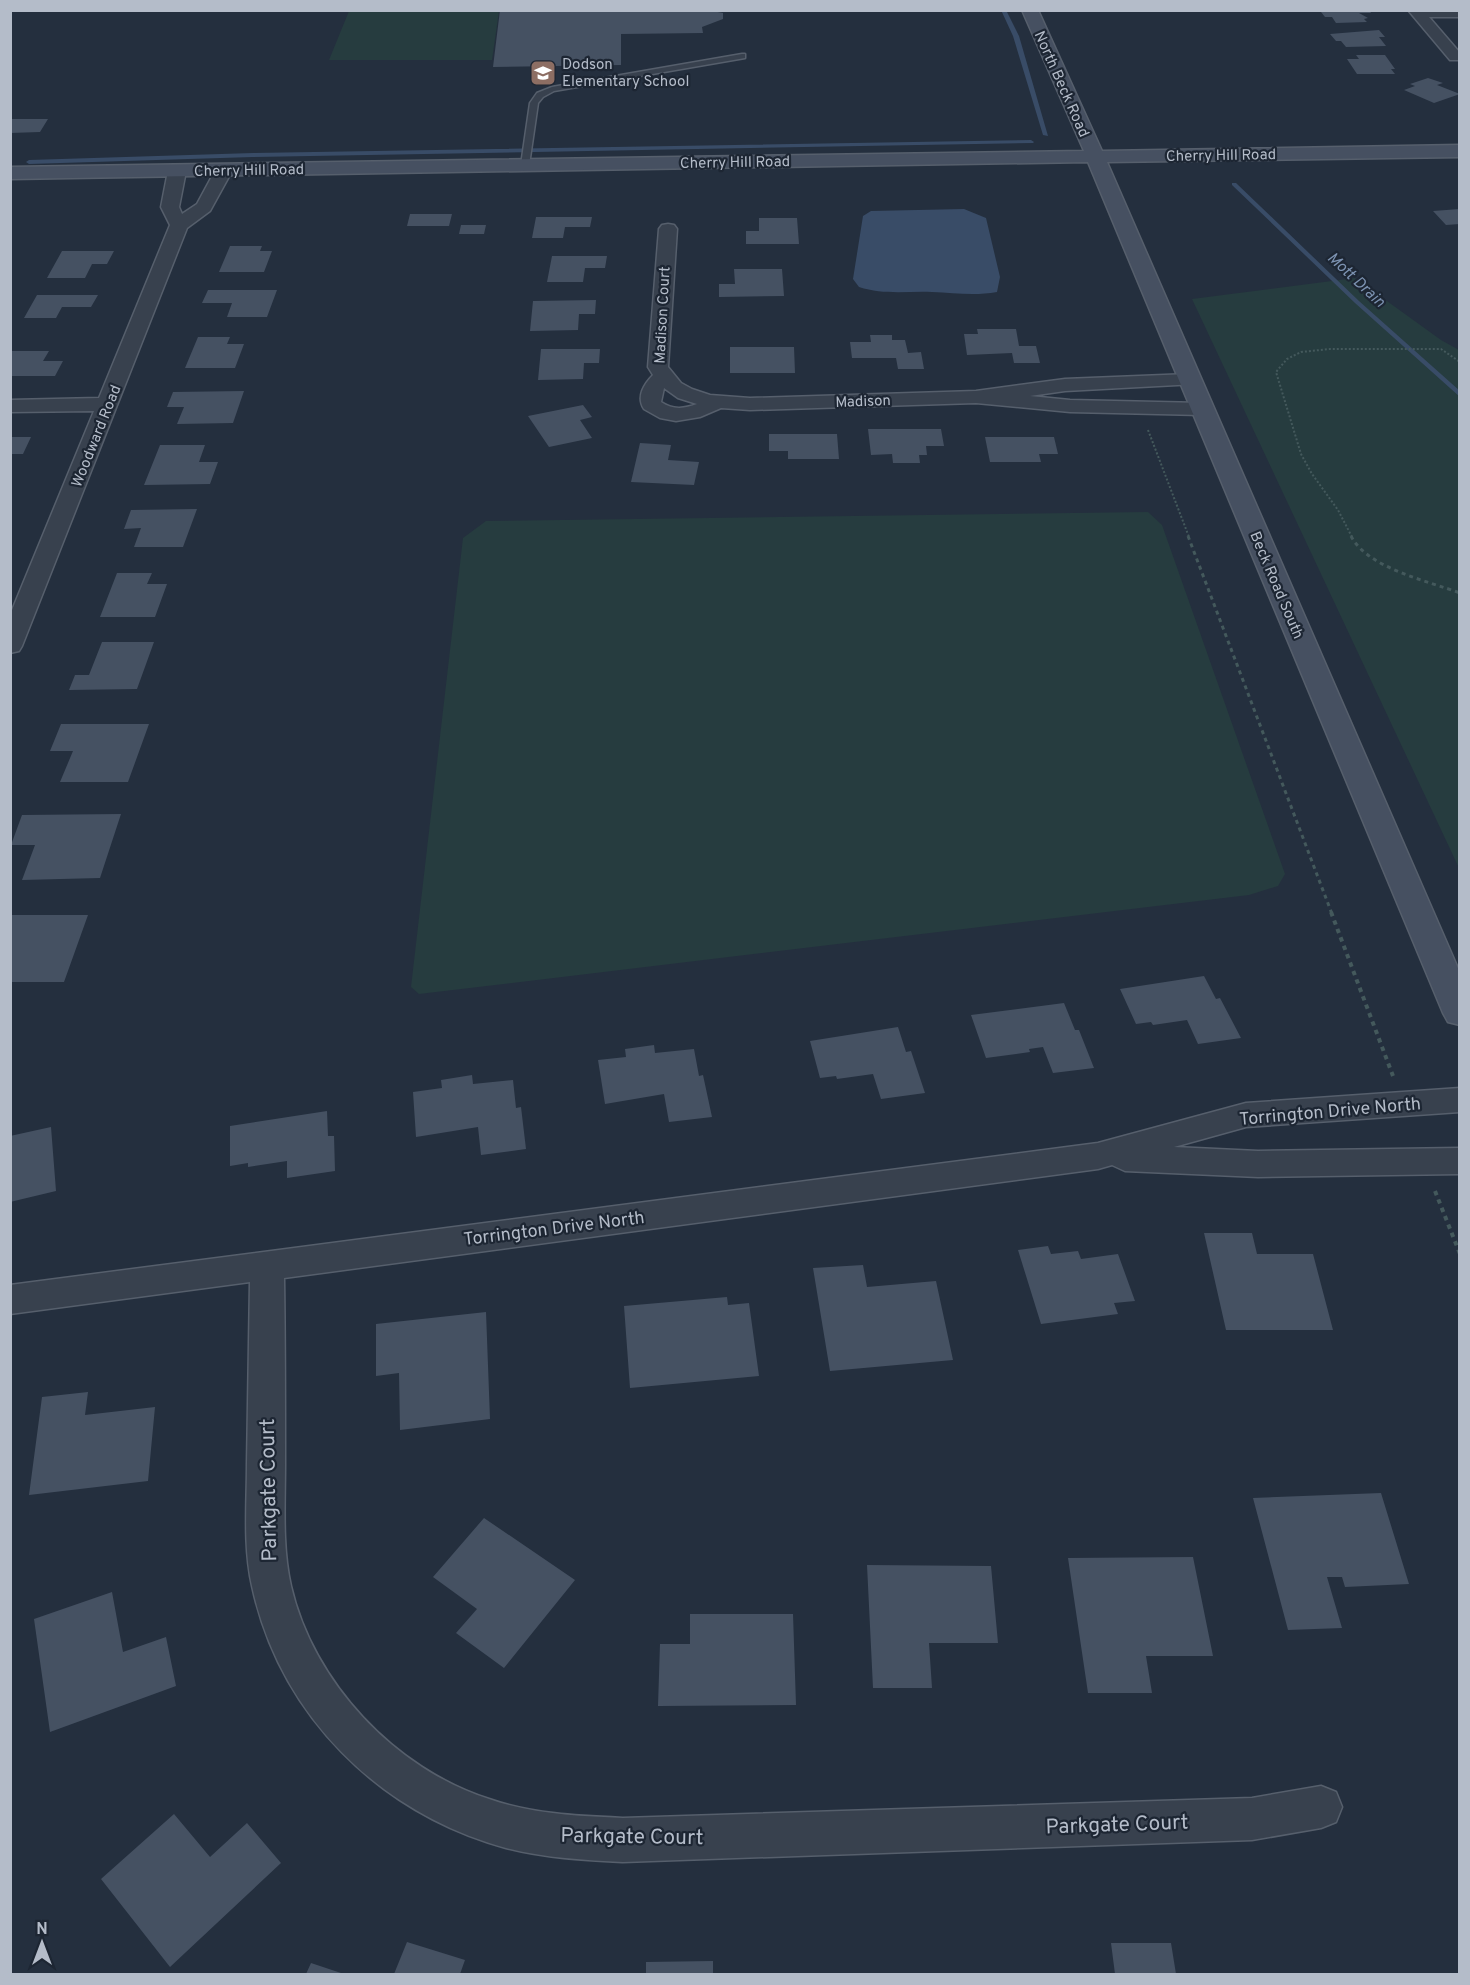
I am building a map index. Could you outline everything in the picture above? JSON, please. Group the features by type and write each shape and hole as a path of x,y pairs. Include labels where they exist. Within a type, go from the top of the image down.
{"main road":[{"name":"North Beck Road","path":"1030,10 1094,156"},
{"name":"Cherry Hill Road","path":"10,173 1460,151"},
{"name":"Beck Road South","path":"1094,156 1460,1013"}],"street":[{"path":"1417,12 1460,13"},
{"path":"1417,12 1455,57"},
{"path":"177,171 170,207 179,225 204,207 223,171"},
{"name":"Woodward Road","path":"10,646 179,225"},
{"name":"Madison Court","path":"668,229 658,367 662,377 650,395 651,405 666,414 700,412 718,402 750,404"},
{"name":"Madison","path":"750,404 976,397 1065,385 1190,380"},
{"name":"Madison","path":"976,397 1070,406 1202,409"},
{"path":"10,406 109,404"},
{"name":"Torrington Drive North","path":"10,1300 1098,1156 1246,1115 1460,1100"},
{"name":"Torrington Drive North","path":"1098,1156 1258,1164 1460,1161"},
{"name":"Parkgate Court","path":"267,1267 266,1533 271,1585 286,1635 309,1682 342,1726 383,1764 418,1789 472,1815 530,1832 576,1839 623,1840 1252,1819 1321,1807"}],"lane":[{"path":"525,165 534,103 540,95 552,89 742,56"}],"path":[{"path":"1460,362 1442,349 1330,349 1301,352 1279,366 1276,372 1301,454 1312,474 1338,510 1355,544 1367,556 1385,565 1460,593"},
{"path":"1144,421 1394,1078"},
{"path":"1432,1183 1460,1254"}],"green space":[{"path":"349,11 499,11 492,60 329,60"},
{"path":"1355,278 1441,340 1459,350 1459,868 1192,299"},
{"path":"1148,512 1162,525 1285,874 1278,886 1249,895 419,994 411,987 463,538 486,521"}],"water":[{"path":"964,209 986,218 1000,277 997,292 973,294 886,292 859,287 853,279 863,216 871,211"}],"building":[{"path":"500,10 707,10 723,13 723,19 702,27 703,33 621,34 621,65 493,67"},
{"path":"1324,10 1369,10 1371,13 1359,13 1368,18 1364,19 1367,22 1336,23 1332,17 1325,17 1321,12 1325,12"},
{"path":"1379,30 1385,37 1379,37 1386,46 1346,47 1330,34"},
{"path":"1356,55 1385,55 1395,69 1391,69 1395,74 1357,74 1347,59 1359,59"},
{"path":"1428,78 1443,83 1437,85 1460,94 1434,103 1404,90 1415,86 1410,84"},
{"path":"10,119 48,119 40,132 10,133"},
{"path":"1460,209 1460,224 1446,225 1433,211"},
{"path":"410,214 452,214 449,226 407,226"},
{"path":"536,217 592,217 590,227 565,227 563,238 532,238"},
{"path":"759,218 797,218 799,244 746,244 746,231 759,231"},
{"path":"461,225 486,225 484,234 459,234"},
{"path":"230,246 262,246 260,251 272,251 264,272 219,272"},
{"path":"62,251 114,251 107,264 92,264 85,278 47,278"},
{"path":"552,256 607,256 605,268 585,268 583,282 547,282"},
{"path":"734,269 782,269 784,296 719,297 719,284 735,284"},
{"path":"208,290 277,290 267,317 227,317 232,303 202,303"},
{"path":"37,295 98,295 91,307 62,307 56,318 24,318"},
{"path":"596,300 595,314 579,314 578,330 530,331 533,301"},
{"path":"977,329 1016,329 1019,346 1036,346 1040,363 1014,363 1012,353 967,355 964,334 978,334"},
{"path":"870,335 892,335 892,340 905,340 908,353 921,352 924,369 898,369 896,358 852,358 850,342 871,342"},
{"path":"198,337 230,337 227,344 244,344 235,368 185,368"},
{"path":"730,347 794,347 795,373 730,373"},
{"path":"541,349 600,349 599,363 584,363 583,379 538,380"},
{"path":"10,351 49,351 43,361 63,361 55,376 10,376"},
{"path":"244,391 233,423 177,424 184,407 167,407 173,392"},
{"path":"583,405 592,417 580,420 592,438 549,447 528,416"},
{"path":"868,429 941,429 944,446 926,446 927,455 919,455 920,463 893,463 892,454 871,455"},
{"path":"769,434 837,434 839,459 788,459 788,451 769,451"},
{"path":"10,437 31,437 23,454 10,454"},
{"path":"985,437 1054,437 1058,454 1039,454 1041,462 990,462"},
{"path":"640,443 671,445 668,460 699,462 694,485 631,482"},
{"path":"160,445 205,445 199,462 218,462 210,484 144,485"},
{"path":"197,509 183,547 134,547 141,528 124,529 131,510"},
{"path":"117,573 152,573 147,584 167,584 155,617 100,617"},
{"path":"102,642 154,642 137,689 69,690 75,675 89,675"},
{"path":"61,724 149,724 128,782 60,782 73,751 50,751"},
{"path":"121,814 100,878 22,880 35,845 11,845 22,815"},
{"path":"10,915 88,915 64,982 10,982"},
{"path":"1204,976 1216,999 1220,998 1241,1038 1198,1044 1187,1020 1153,1025 1151,1022 1136,1024 1120,989"},
{"path":"1064,1003 1075,1030 1079,1030 1094,1068 1053,1073 1043,1047 1029,1049 1030,1052 986,1058 971,1015"},
{"path":"898,1027 906,1052 911,1051 925,1093 881,1099 873,1074 837,1079 836,1076 820,1078 810,1041"},
{"path":"654,1045 655,1053 694,1049 699,1076 703,1075 712,1117 669,1122 664,1094 605,1104 598,1060 626,1057 625,1049"},
{"path":"472,1075 473,1084 513,1080 516,1108 521,1107 526,1149 481,1155 478,1127 416,1137 413,1092 442,1088 441,1080"},
{"path":"327,1111 328,1136 334,1136 335,1171 287,1178 287,1161 248,1167 248,1163 230,1166 230,1126"},
{"path":"51,1127 56,1191 10,1202 10,1136"},
{"path":"1204,1233 1252,1233 1257,1254 1313,1254 1333,1330 1226,1330"},
{"path":"1048,1246 1051,1254 1078,1251 1081,1259 1118,1254 1135,1301 1114,1303 1118,1314 1041,1324 1018,1250"},
{"path":"863,1265 867,1287 936,1281 953,1360 830,1371 813,1268"},
{"path":"727,1297 728,1305 749,1303 759,1376 630,1388 624,1306"},
{"path":"486,1312 490,1419 400,1430 399,1373 376,1376 376,1324"},
{"path":"88,1392 85,1415 155,1407 148,1481 29,1495 42,1397"},
{"path":"1381,1493 1409,1584 1345,1587 1342,1577 1327,1577 1342,1628 1288,1630 1253,1498"},
{"path":"484,1518 575,1580 504,1668 456,1633 477,1609 433,1577"},
{"path":"1193,1557 1213,1656 1146,1656 1152,1693 1088,1693 1068,1558"},
{"path":"867,1565 991,1566 998,1643 929,1643 932,1688 873,1688"},
{"path":"112,1592 123,1652 166,1637 176,1686 50,1732 34,1619"},
{"path":"690,1614 793,1614 796,1705 658,1706 660,1644 690,1644"},
{"path":"174,1814 210,1857 247,1823 281,1863 170,1967 101,1879"},
{"path":"407,1942 465,1960 460,1974 394,1974"},
{"path":"1111,1943 1171,1943 1176,1974 1115,1974"},
{"path":"713,1961 713,1974 646,1974 646,1962"},
{"path":"311,1963 344,1974 306,1974"}],"waterway":[{"name":"Mott Drain","path":"1003,10 1016,36 1046,135"},
{"path":"29,162 253,155 1031,142"},
{"name":"Mott Drain","path":"1234,184 1357,302 1460,395"}],"place":[{"name":"Dodson Elementary School","path":"543,73"}]}
